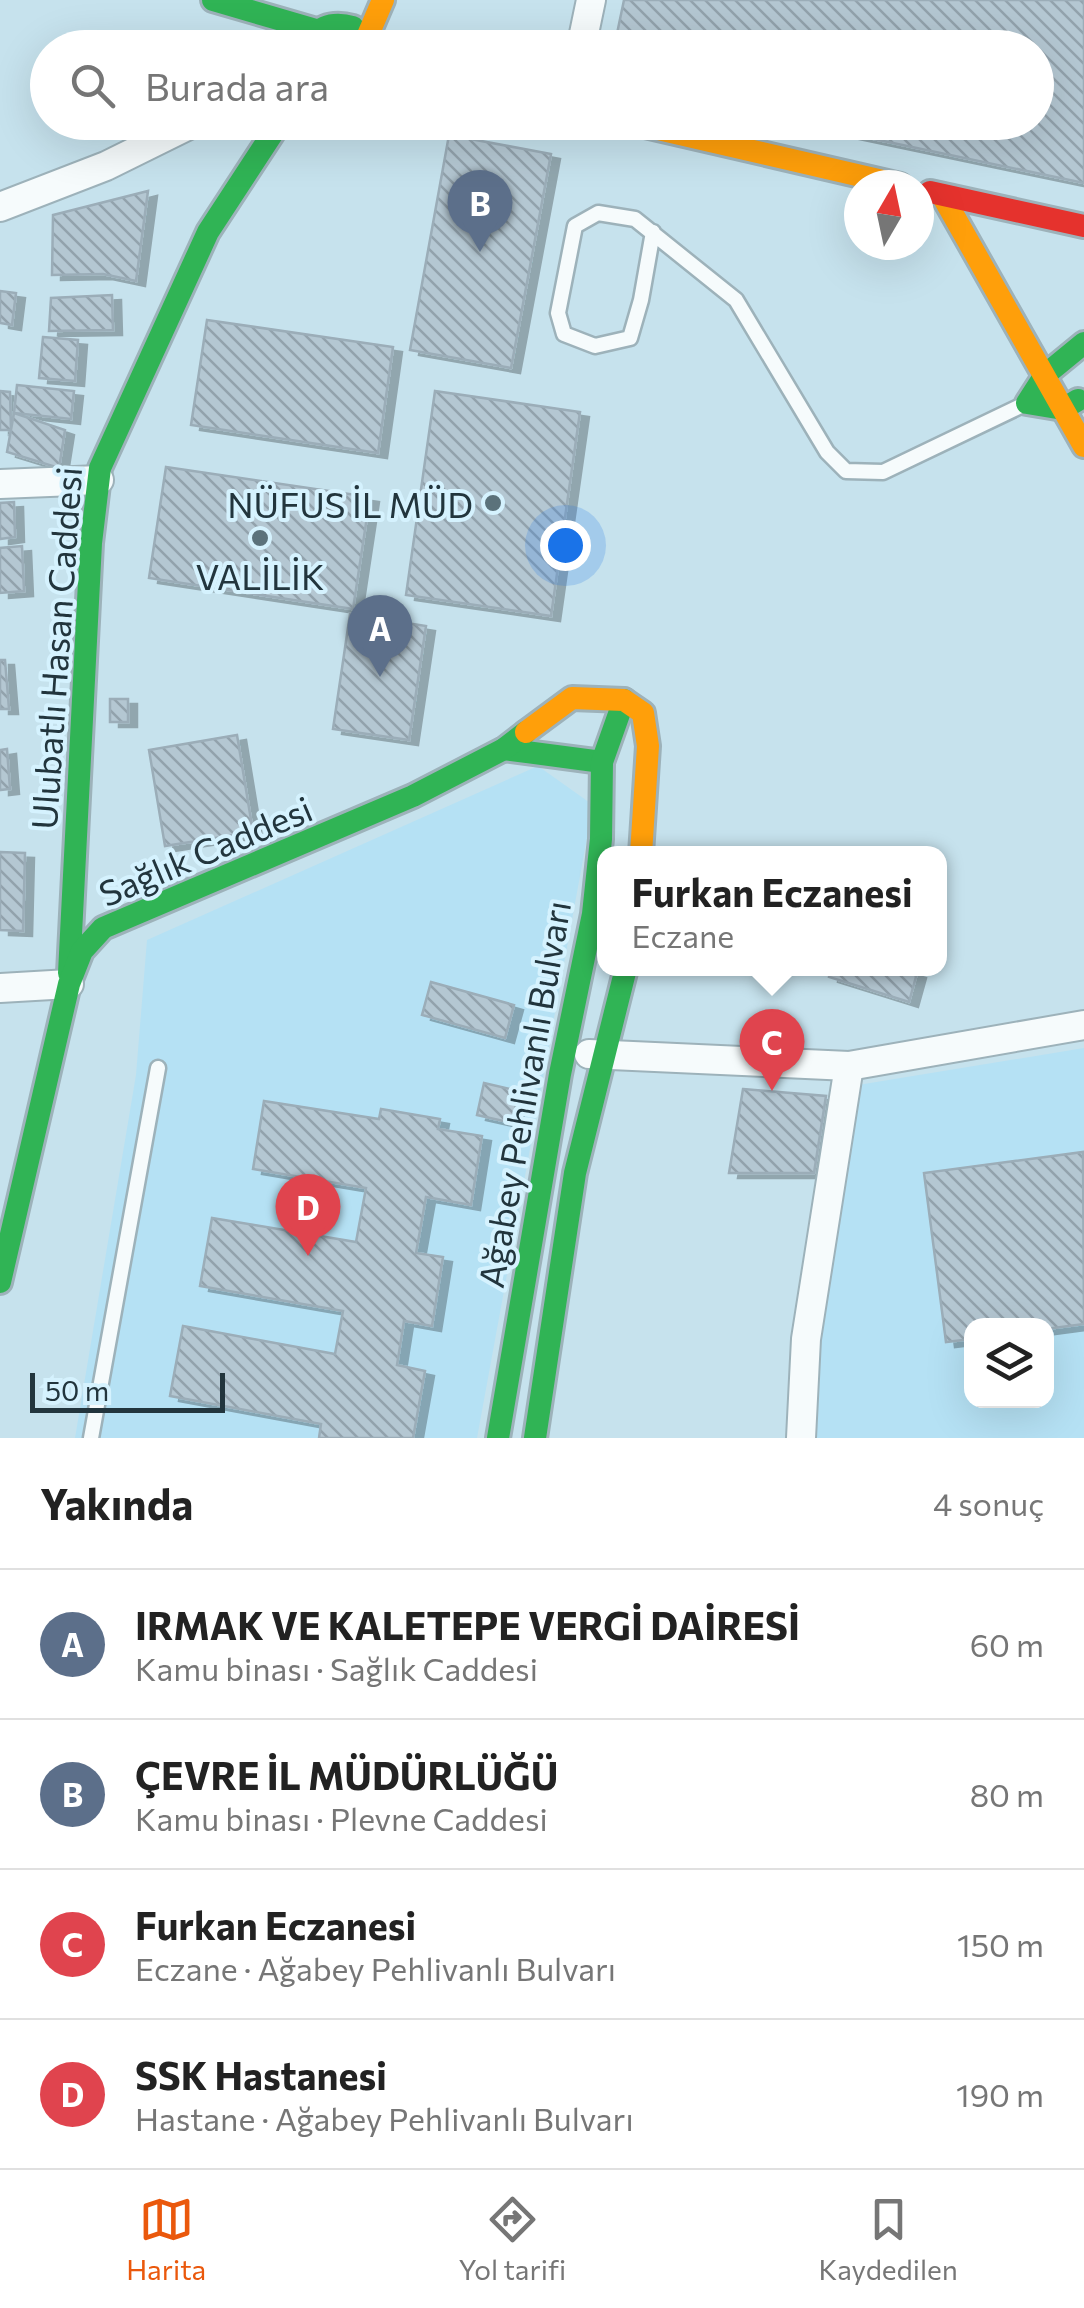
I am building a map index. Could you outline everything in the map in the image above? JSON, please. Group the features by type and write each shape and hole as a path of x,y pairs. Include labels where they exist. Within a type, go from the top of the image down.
{"street":[{"path":"212,0 308,30"},
{"path":"322,30 362,0"},
{"path":"371,30 383,0"},
{"path":"584,30 590,0"},
{"path":"0,207 106,166 159,140"},
{"name":"Ulubatlı Hasan Caddesi","path":"68,984 91,543 99,480 113,432 222,206 245,165 265,140"},
{"path":"706,140 844,172"},
{"path":"934,193 1084,226"},
{"path":"934,197 1084,446"},
{"path":"1084,343 1044,375 1027,403 1063,409 1084,397"},
{"path":"0,484 99,480"},
{"name":"Sağlık Caddesi","path":"0,1282 68,984 82,951 103,928 136,910 314,842 504,749 572,698 624,700"},
{"path":"624,700 643,713 648,746 642,846"},
{"name":"Ağabey Pehlivanlı Bulvarı","path":"600,846 602,762 624,700"},
{"path":"504,749 602,762"},
{"name":"Ağabey Pehlivanlı Bulvarı","path":"498,1438 597,876"},
{"name":"Ağabey Pehlivanlı Bulvarı","path":"536,1438 575,1173 624,976"},
{"path":"0,988 68,984"},
{"path":"565,1052 848,1066 1084,1025"},
{"path":"800,1438 806,1339 848,1066"}],"lane":[{"path":"652,232 642,300 630,338 595,346 564,334 558,313 576,226 598,213 635,219 652,232 736,300 827,452 846,470 883,472 1027,403"},
{"path":"91,1438 158,1068"}],"shaded area":[{"path":"538,766 593,805 477,1438 75,1438 136,1075 147,940"},
{"path":"1084,1048 1084,1438 811,1438 813,1343 858,1085"}],"building":[{"path":"624,0 1084,0 1084,183 879,140 1054,140 1054,30 618,30"},
{"path":"448,140 476,140 551,154 511,368 410,350"},
{"path":"148,191 136,281 103,274 52,275 53,215"},
{"path":"0,291 16,293 12,325 0,323"},
{"path":"112,295 113,330 49,331 51,298"},
{"path":"207,320 393,347 378,453 191,425"},
{"path":"43,337 78,340 75,381 39,378"},
{"path":"17,385 74,391 71,419 14,413"},
{"path":"0,391 10,392 11,430 0,430"},
{"name":"NÜFUS İL MÜD","path":"435,391 580,412 551,616 406,595"},
{"path":"14,413 65,430 59,468 7,452"},
{"name":"VALİLİK","path":"166,467 370,497 353,609 149,578"},
{"path":"14,502 15,537 0,539 0,503"},
{"path":"22,546 24,591 0,593 0,548"},
{"path":"350,614 426,626 409,740 333,729"},
{"path":"0,660 5,660 9,709 0,709"},
{"path":"110,699 128,699 128,722 110,722"},
{"path":"237,735 253,832 165,846 149,750"},
{"path":"7,749 10,789 0,790 0,750"},
{"path":"0,852 25,853 23,931 0,930"},
{"path":"829,976 916,976 909,1002"},
{"path":"431,982 514,1005 505,1038 422,1015"},
{"path":"484,1083 519,1091 512,1123 477,1115"},
{"path":"743,1089 826,1096 814,1173 729,1173"},
{"path":"264,1101 379,1119 381,1109 440,1119 438,1129 482,1136 471,1205 426,1197 416,1253 443,1257 432,1326 404,1321 397,1365 425,1371 413,1438 319,1438 321,1424 170,1396 183,1326 335,1354 343,1311 200,1286 212,1218 356,1242 366,1188 253,1169"},
{"path":"1083,1152 1084,1324 1054,1328 1054,1318 964,1318 964,1340 946,1342 924,1173"}],"traffic: fast":[{"path":"213,0 316,30"},
{"path":"320,30 338,25 355,30"},
{"path":"69,973 91,543 100,468 208,232 268,140"},
{"path":"1078,400 1063,409 1027,403 1045,375 1084,343"},
{"path":"600,846 602,762 624,700"},
{"path":"0,1282 69,984 82,951 103,928 413,796 504,749 526,732"},
{"path":"504,749 602,762"},
{"path":"498,1438 597,876"},
{"path":"535,1438 575,1173 624,976"}],"traffic: slow":[{"path":"370,30 383,0"},
{"path":"706,140 844,172"},
{"path":"942,195 1084,446"},
{"path":"526,732 572,698 624,700 643,713 648,746 642,846"}],"traffic: jam":[{"path":"934,193 1084,226"}],"place":[{"name":"ÇEVRE İL MÜDÜRLÜĞÜ","path":"480,252"},
{"name":"NÜFUS İL MÜD","path":"493,503"},
{"name":"VALİLİK","path":"260,538"},
{"name":"IRMAK VE KALETEPE VERGİ DAİRESİ","path":"380,677"},
{"name":"Furkan Eczanesi","path":"772,1091"},
{"name":"SSK Hastanesi","path":"308,1256"}]}
